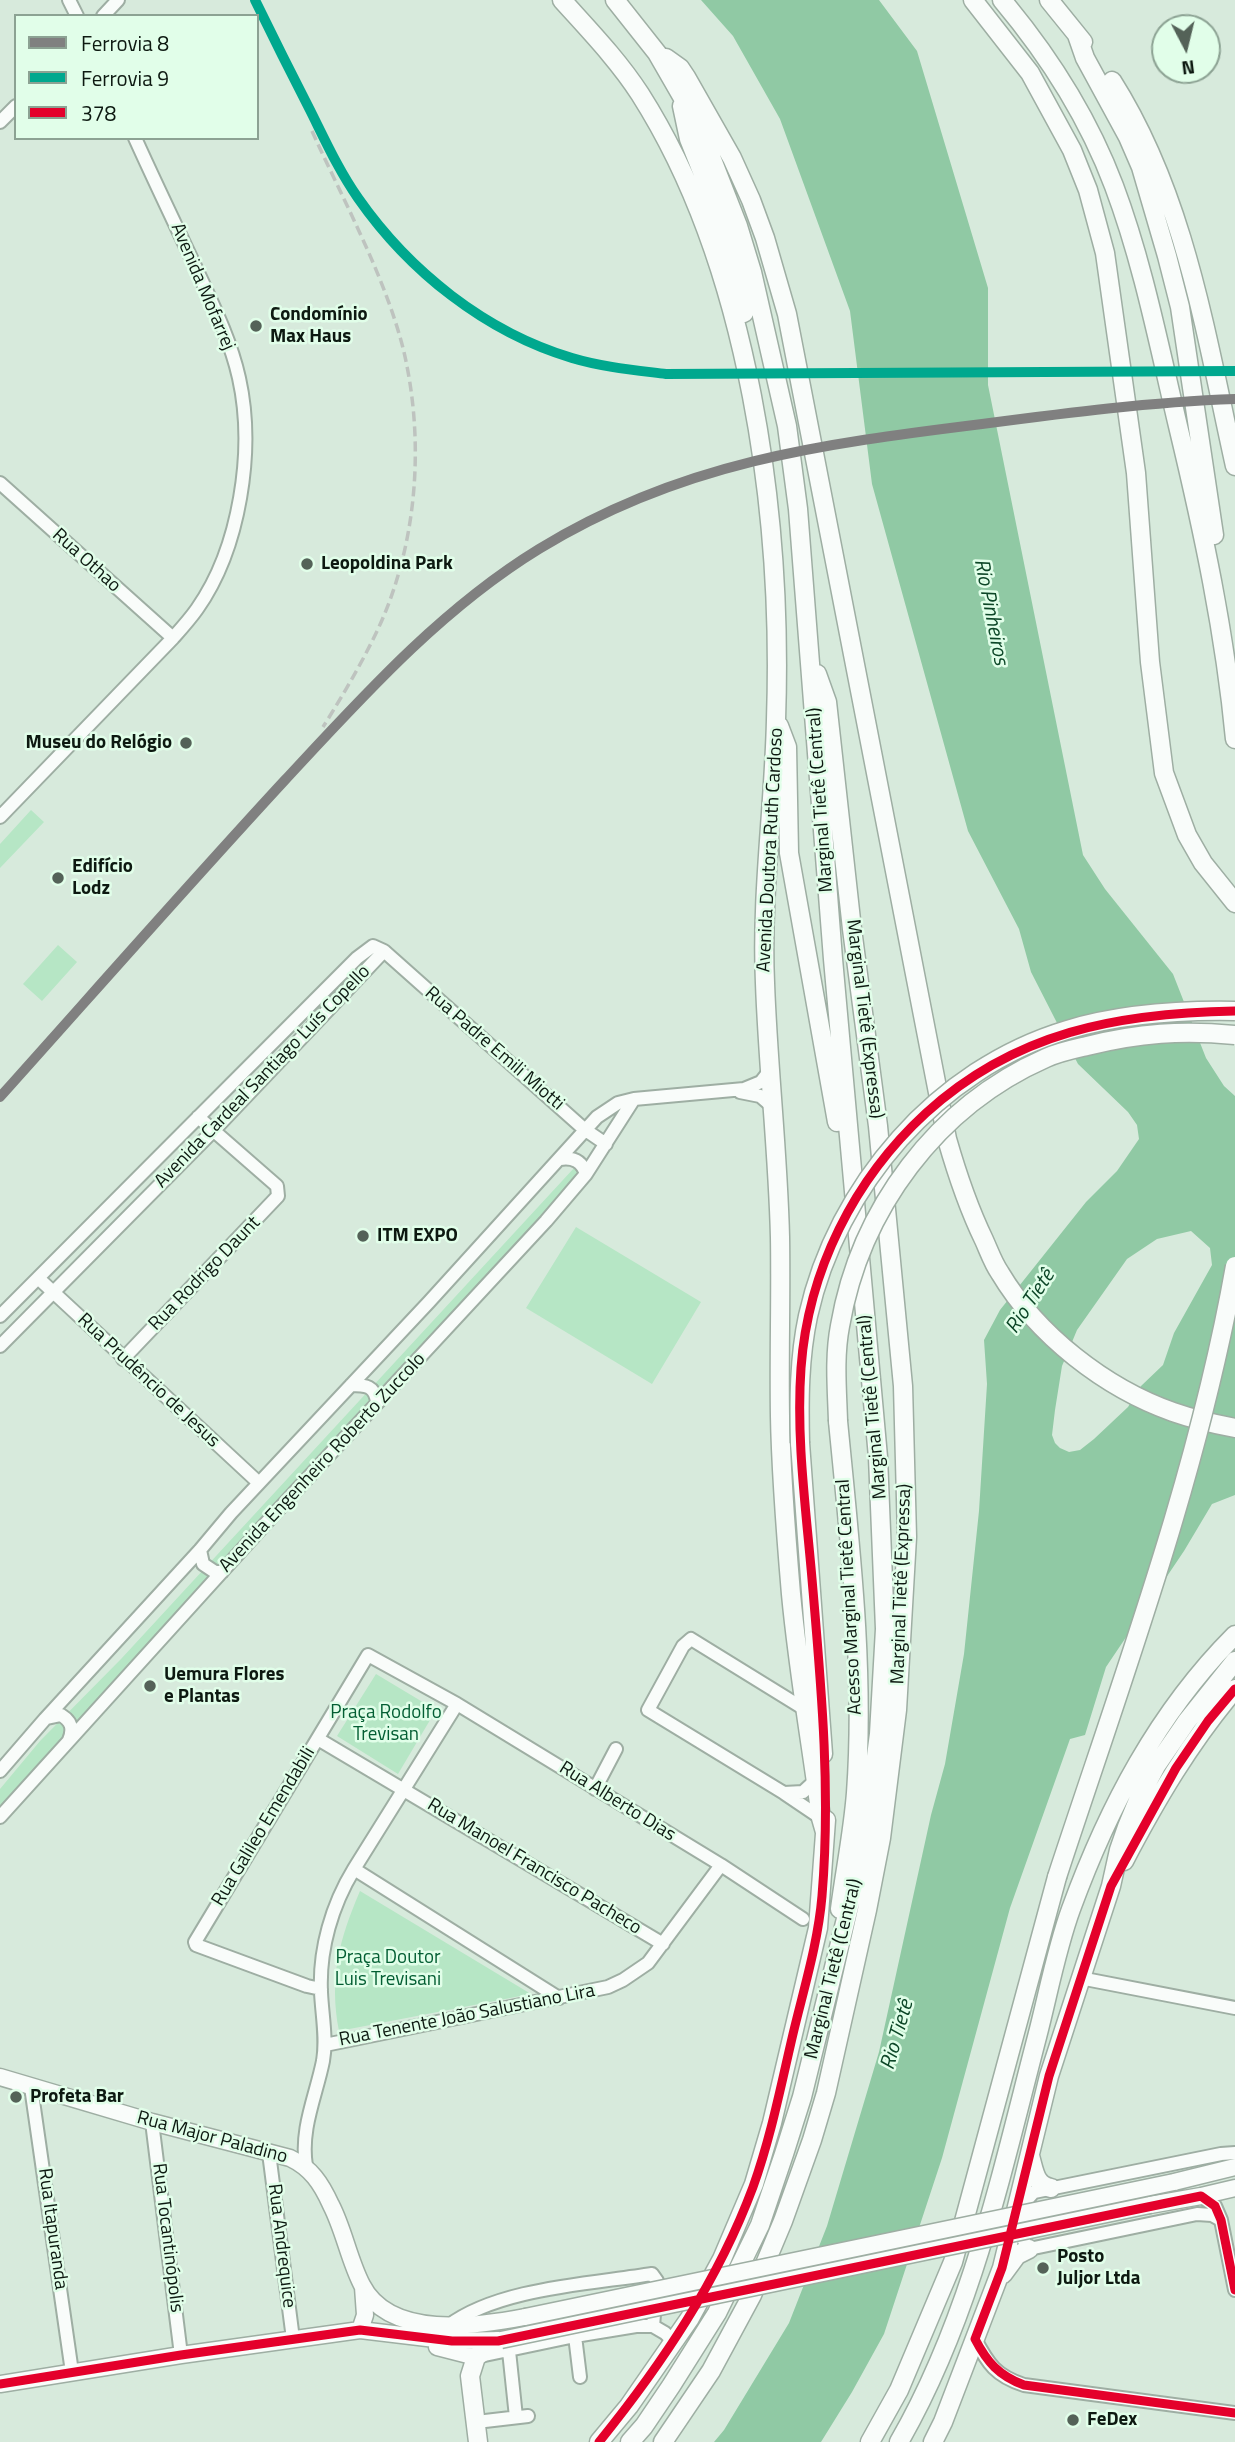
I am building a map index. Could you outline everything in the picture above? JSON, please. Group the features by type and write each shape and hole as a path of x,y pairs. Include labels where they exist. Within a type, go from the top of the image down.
{"highway":[{"name":"Avenida Doutora Ruth Cardoso","path":"562,0 638,90 690,187 718,258 760,441 775,598 776,719 764,932 780,1238 782,1454 791,1592 823,1825"},
{"path":"615,0 657,53 671,61 686,77 732,158 765,238 787,314 947,1139 969,1210 999,1273 1022,1305 1090,1367 1132,1393 1172,1412 1235,1428"},
{"path":"973,0 1003,36 1035,82 1072,150 1088,190 1105,253 1133,446 1150,662 1164,773 1187,835 1203,863 1235,903"},
{"path":"1002,0 1046,56 1075,103 1113,184 1129,228 1210,566 1235,739"},
{"path":"1049,0 1113,83 1136,122 1157,171 1178,227 1198,297 1235,466"},
{"path":"1077,35 1085,58 1128,137 1141,167 1180,307 1214,540 1210,566"},
{"name":"Marginal Tietê (Expressa)","path":"657,53 682,95 704,141 738,226 764,316 782,397 798,509 810,660 827,702 852,929 878,1126 904,1386 906,1537 897,1710 881,1838 826,2094 800,2177 752,2295 698,2392 663,2442"},
{"path":"682,95 684,123 725,229 737,281 747,339 742,357"},
{"name":"Marginal Tietê (Central)","path":"630,2442 671,2386 717,2313 760,2225 802,2096 864,1846 883,1684 885,1629 878,1457 833,959 810,660"},
{"path":"776,719 787,747 789,853 847,1182 856,1336 868,1353"},
{"path":"599,2442 629,2406 674,2343 722,2259 754,2184 818,1928 823,1825 827,1807 800,1443 801,1363 808,1317 818,1281 850,1207 891,1148 917,1119 998,1059 1067,1030 1103,1022 1174,1011 1235,1011"},
{"name":"Acesso Marginal Tietê Central","path":"842,1939 839,1910 856,1795 859,1712 853,1584 838,1421 836,1354 840,1325 860,1255 875,1220 906,1169 936,1133 1007,1079 1047,1058 1109,1040 1150,1033 1191,1031 1235,1035"},
{"path":"870,2442 899,2390 944,2287 968,2210 1057,1877 1123,1680 1191,1460 1214,1373 1235,1266"},
{"path":"899,2442 935,2372 963,2303 1070,1911 1114,1806 1171,1709 1205,1665 1235,1634"},
{"path":"933,2442 997,2282 1049,2076 1111,1886 1118,1850 1139,1798 1156,1766 1186,1721 1235,1661"},
{"path":"1111,1886 1176,1768 1208,1721 1235,1689"},
{"path":"1030,2156 1039,2183 1051,2188"},
{"path":"997,2282 1017,2255 1029,2249"},
{"path":"478,2442 470,2383 476,2357 503,2344"}],"main road":[{"name":"Rua Major Paladino","path":"0,2077 152,2122 290,2158 306,2166 324,2190 335,2212 363,2287 388,2312 415,2322 447,2326 525,2317 1235,2167"},
{"path":"0,2384 181,2354 360,2330 419,2338 503,2344 1235,2188"},
{"path":"360,2330 365,2315 363,2287"},
{"path":"419,2338 438,2347 476,2357"}],"street":[{"path":"105,14 118,0"},
{"path":"0,122 14,108"},
{"name":"Avenida Mofarrej","path":"0,817 173,638 197,609 229,544 242,481 244,454 239,377 219,318 136,140"},
{"name":"Rua Othao","path":"0,483 173,638"},
{"name":"Avenida Cardeal Santiago Luís Copello","path":"0,1315 363,952 376,946 384,951 214,1130 0,1346"},
{"name":"Rua Padre Emili Miotti","path":"384,951 584,1129 606,1144"},
{"name":"Avenida Engenheiro Roberto Zuccolo","path":"0,1771 259,1483 560,1159 584,1129 606,1109 634,1099 729,1091 754,1086 771,1069"},
{"name":"Avenida Engenheiro Roberto Zuccolo","path":"729,1091 760,1096 774,1108"},
{"name":"Avenida Engenheiro Roberto Zuccolo","path":"0,1818 377,1402 546,1221 586,1174 634,1099"},
{"path":"198,1117 214,1130"},
{"name":"Rua Rodrigo Daunt","path":"123,1359 272,1204 279,1193 277,1186 214,1130"},
{"path":"560,1159 574,1159 580,1163 586,1174"},
{"path":"119,1196 133,1210"},
{"name":"Rua Prudêncio de Jesus","path":"38,1278 259,1483"},
{"path":"351,1385 372,1388 377,1402"},
{"path":"200,1550 202,1564 215,1572 222,1572"},
{"path":"806,1710 694,1639 689,1639 648,1711 784,1793 823,1825"},
{"name":"Rua Galileo Emendabili","path":"321,1989 209,1952 195,1942 368,1655 429,1687"},
{"path":"775,1689 792,1680 801,1668"},
{"name":"Rua Alberto Dias","path":"429,1687 721,1865 803,1919"},
{"path":"306,2166 303,2148 325,2045 321,1989 330,1923 340,1891 457,1704"},
{"path":"45,1719 61,1715 67,1719 72,1725 69,1740"},
{"name":"Rua Manoel Francisco Pacheco","path":"318,1739 663,1944"},
{"path":"595,1789 616,1749"},
{"path":"784,1793 803,1792 816,1780"},
{"name":"Rua Tenente João Salustiano Lira","path":"325,2045 588,1993 623,1980 648,1963 721,1865"},
{"path":"354,1869 559,1998"},
{"path":"1080,1978 1235,2008"},
{"name":"Rua Itapuranda","path":"31,2087 72,2372"},
{"name":"Rua Tocantinópolis","path":"152,2122 181,2354"},
{"path":"290,2158 303,2148"},
{"name":"Rua Andrequice","path":"269,2153 293,2339"},
{"path":"1221,2220 1212,2215 1197,2214 1029,2249 1022,2235 1026,2202 1034,2192 1235,2153"},
{"path":"1201,2196 1215,2206 1221,2220 1235,2290"},
{"path":"447,2326 464,2313 494,2301 652,2274 657,2281 653,2326"},
{"path":"485,2421 522,2416 503,2344 636,2326 653,2326 665,2333 674,2343"},
{"path":"575,2336 580,2377"},
{"path":"975,2339 985,2359 1002,2376 1024,2385 1235,2413"}],"green space":[{"path":"31,810 44,822 0,868 0,844"},
{"path":"58,945 77,962 42,1001 23,984"},
{"path":"574,1168 582,1175 0,1810 0,1789 40,1741 121,1659"},
{"path":"576,1227 701,1302 652,1384 526,1308"},
{"name":"Praça Rodolfo Trevisan","path":"376,1674 436,1710 398,1774 337,1736"},
{"name":"Praça Doutor Luis Trevisani","path":"360,1891 531,1994 339,2031 335,1994 338,1960 346,1926"}],"water":[{"path":"701,0 879,0 917,51 988,288 988,385 1083,855 1105,889 1173,974 1206,1058 1224,1086 1235,1096 1235,1495 1212,1504 1184,1551 1106,1667 1085,1735 1070,1739 1010,1908 942,2158 884,2334 821,2442 714,2442 789,2323 827,2226 879,2052 931,1815 945,1764 964,1654 979,1511 987,1384 984,1340 1000,1310 1086,1202 1117,1171 1139,1139 1137,1125 1128,1112 1078,1064 1031,972 1019,929 968,831 872,484 850,311 780,119 733,36","holes":["1191,1231 1210,1248 1212,1265 1174,1333 1163,1365 1141,1386 1128,1407 1094,1439 1080,1450 1069,1452 1060,1448 1052,1435 1062,1366 1077,1330 1127,1259 1157,1239"]}],"railway":[{"path":"312,131 374,265 395,320 410,383 415,454 409,526 402,562 391,596 378,629 323,727"}],"rail line":[{"name":"9","path":"255,0 338,166 378,225 425,274 452,296 509,332 540,347 595,364 666,374 1235,371"},
{"name":"8","path":"0,1097 314,748 404,656 436,626 503,573 592,519 699,476 809,449 1077,412 1235,399"}],"transit line":[{"name":"378","path":"599,2442 666,2352 706,2288 739,2222 770,2130 814,1948 825,1856 824,1737 802,1473 800,1394 805,1332 813,1297 839,1229 877,1167 900,1139 960,1085 995,1063 1070,1032 1109,1023 1150,1016 1235,1011"},
{"name":"378","path":"1235,1689 1208,1721 1176,1768 1111,1886 1049,2076 1002,2268 975,2339 995,2367 1007,2377 1024,2385 1235,2413"},
{"name":"378","path":"0,2384 360,2330 452,2341 498,2341 1201,2196 1215,2206 1221,2220 1235,2290"}],"place":[{"name":"Condomínio Max Haus","path":"256,326"},
{"name":"Leopoldina Park","path":"307,564"},
{"name":"Museu do Relógio","path":"186,743"},
{"name":"Edifício Lodz","path":"58,878"},
{"name":"ITM EXPO","path":"363,1236"},
{"name":"Uemura Flores e Plantas","path":"150,1686"},
{"name":"Profeta Bar","path":"16,2097"},
{"name":"Posto Juljor Ltda","path":"1043,2268"},
{"name":"FeDex","path":"1073,2420"}],"water label":[{"name":"Rio Pinheiros","path":"990,612"},
{"name":"Rio Tietê","path":"1031,1302"},
{"name":"Rio Tietê","path":"898,2035"}]}
